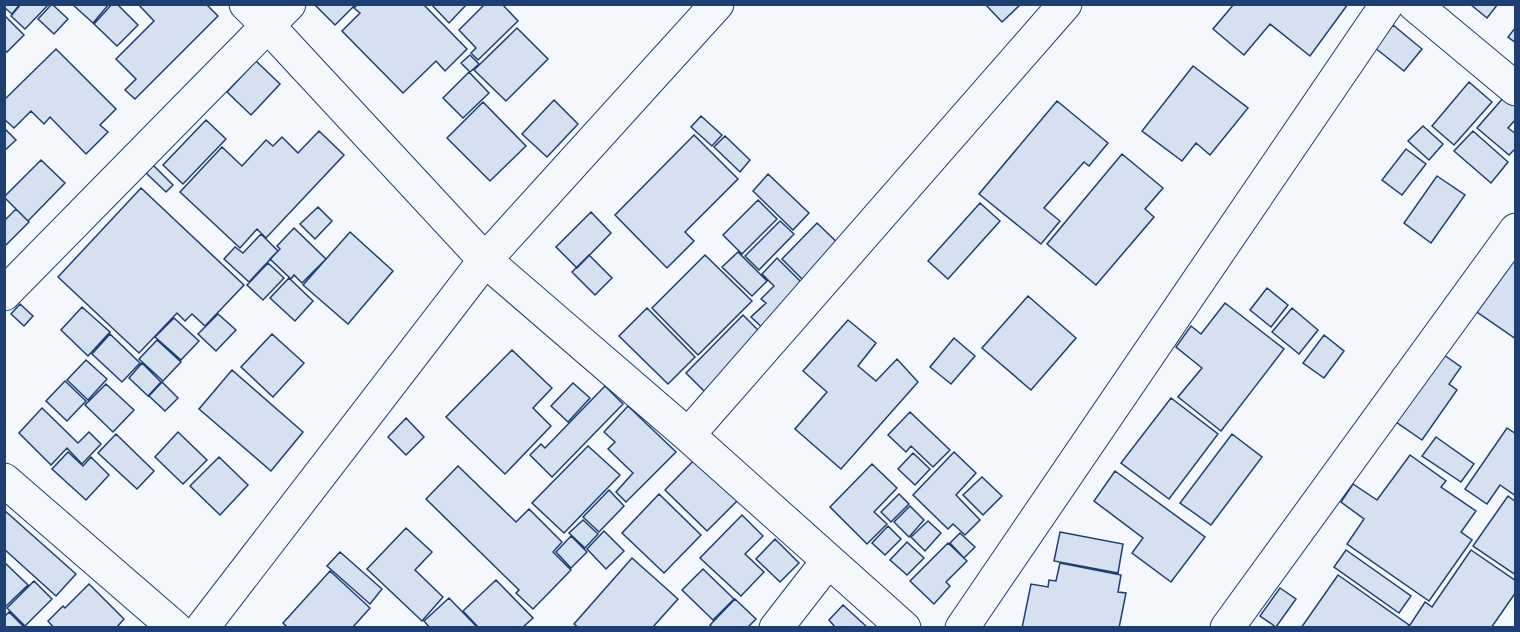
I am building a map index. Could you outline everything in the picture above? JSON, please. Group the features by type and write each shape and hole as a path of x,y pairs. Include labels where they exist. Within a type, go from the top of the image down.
{"street":[{"path":"246,4 279,16 485,260 688,435 904,627"},
{"path":"202,627 485,260 717,4"},
{"path":"688,435 1065,4"},
{"path":"962,627 1387,4"},
{"path":"1414,4 1515,89"},
{"path":"4,294 279,16"},
{"path":"1227,627 1515,230"},
{"path":"4,480 175,627"},
{"path":"776,627 828,561"}],"building":[{"path":"4,4 20,4 12,14 4,7"},
{"path":"21,4 49,4 25,29 11,16"},
{"path":"52,4 68,19 54,34 38,19"},
{"path":"72,4 109,4 93,23"},
{"path":"112,4 117,4 138,25 117,46 94,24"},
{"path":"138,4 206,4 218,16 135,99 125,90 136,79 116,59 154,21"},
{"path":"314,4 356,4 335,25"},
{"path":"358,4 423,4 467,49 445,71 436,61 403,93 342,31 360,13 354,8"},
{"path":"431,4 467,4 449,23"},
{"path":"485,4 502,4 518,21 478,60 471,53 476,48 459,30"},
{"path":"985,4 1021,4 1002,22"},
{"path":"1234,4 1348,4 1310,56 1270,24 1244,55 1213,29"},
{"path":"1470,4 1498,4 1487,18"},
{"path":"4,15 24,35 7,52 4,50"},
{"path":"1393,25 1422,49 1404,71 1374,47"},
{"path":"1516,27 1516,43 1508,37"},
{"path":"517,28 548,59 506,101 474,70"},
{"path":"56,49 116,109 100,125 108,132 86,154 50,117 44,124 31,111 14,128 4,119 4,100"},
{"path":"470,55 479,64 470,72 461,63"},
{"path":"256,61 280,84 251,115 227,92"},
{"path":"1193,66 1248,108 1210,155 1196,143 1182,161 1142,131"},
{"path":"469,72 489,93 463,118 443,98"},
{"path":"1469,82 1492,102 1454,145 1432,126"},
{"path":"1504,97 1516,106 1516,119 1508,128 1516,134 1516,148 1509,155 1477,128"},
{"path":"554,100 578,124 547,157 522,134"},
{"path":"1057,101 1108,143 1089,166 1084,162 1044,208 1060,221 1041,244 979,194"},
{"path":"483,102 526,146 490,181 447,138"},
{"path":"701,116 722,135 712,146 691,127"},
{"path":"206,120 226,139 183,184 163,165"},
{"path":"1423,126 1443,144 1429,160 1408,141"},
{"path":"4,128 16,140 4,151"},
{"path":"319,131 344,155 266,238 257,229 240,248 180,192 222,147 242,166 266,140 273,146 282,137 298,153"},
{"path":"1473,131 1508,162 1491,183 1454,151"},
{"path":"694,135 738,179 685,232 694,241 667,268 615,215"},
{"path":"725,136 750,160 740,172 714,147"},
{"path":"1406,149 1426,164 1402,195 1382,180"},
{"path":"1122,154 1163,188 1145,209 1154,217 1096,285 1047,244"},
{"path":"41,160 65,183 28,221 4,197"},
{"path":"153,165 173,185 166,192 146,173"},
{"path":"768,174 809,213 793,230 753,191"},
{"path":"1437,176 1465,195 1431,243 1404,223"},
{"path":"141,188 244,285 205,326 192,314 185,321 177,313 139,353 58,277"},
{"path":"758,200 777,219 742,254 723,235"},
{"path":"980,203 1000,221 948,279 928,261"},
{"path":"318,207 332,221 315,239 300,224"},
{"path":"16,209 29,222 6,245 4,243 4,221"},
{"path":"591,212 611,233 577,268 556,247"},
{"path":"780,221 794,234 759,270 745,256"},
{"path":"817,223 845,250 809,286 782,259"},
{"path":"294,228 326,259 302,283 294,275 291,279 270,259 280,249 277,246"},
{"path":"350,232 393,271 348,324 303,285"},
{"path":"261,234 278,251 249,282 224,259 235,247 243,253"},
{"path":"738,252 767,281 752,296 722,267"},
{"path":"589,255 612,278 595,295 572,272"},
{"path":"705,255 752,301 698,355 652,308"},
{"path":"777,258 810,291 768,333 751,317 766,303 761,299 774,286 762,274"},
{"path":"1516,258 1516,339 1477,312"},
{"path":"268,263 284,278 263,300 247,285"},
{"path":"289,278 313,301 295,321 270,298"},
{"path":"1267,288 1288,305 1271,327 1250,310"},
{"path":"1028,296 1076,338 1031,390 982,348"},
{"path":"1225,303 1284,349 1221,431 1178,397 1202,368 1176,347 1191,326 1201,334"},
{"path":"20,304 33,316 24,326 11,314"},
{"path":"82,307 110,332 88,356 61,330"},
{"path":"647,308 695,357 668,384 619,336"},
{"path":"1292,308 1318,330 1299,354 1272,332"},
{"path":"218,314 236,330 216,351 198,334"},
{"path":"743,315 768,340 711,398 686,373"},
{"path":"174,318 199,341 181,360 155,337"},
{"path":"848,320 876,343 858,366 876,381 897,359 918,382 841,469 795,429 827,392 803,371"},
{"path":"110,334 140,363 122,382 92,354"},
{"path":"272,334 304,363 273,397 241,367"},
{"path":"1324,335 1344,351 1324,378 1303,363"},
{"path":"954,338 975,356 951,384 930,367"},
{"path":"157,340 181,362 163,381 139,359"},
{"path":"512,350 552,388 533,408 551,426 505,474 446,417"},
{"path":"1444,355 1461,367 1449,384 1457,390 1422,440 1396,422"},
{"path":"86,360 107,379 88,400 67,380"},
{"path":"142,363 161,382 148,396 129,378"},
{"path":"232,370 303,432 271,471 199,409"},
{"path":"65,381 86,401 67,421 46,401"},
{"path":"162,382 178,398 165,411 149,396"},
{"path":"573,383 590,398 568,422 551,406"},
{"path":"106,384 134,410 113,432 85,405"},
{"path":"605,386 623,404 552,477 530,455 541,444 545,448"},
{"path":"1171,398 1218,434 1169,499 1121,463"},
{"path":"628,406 676,452 626,502 616,492 633,473 608,449 615,442 604,432"},
{"path":"42,408 78,443 89,432 101,444 82,464 67,448 51,465 19,433"},
{"path":"910,412 950,450 933,467 911,446 906,452 888,435"},
{"path":"406,418 424,437 406,455 388,437"},
{"path":"1507,428 1516,434 1516,496 1500,485 1487,504 1465,489"},
{"path":"178,432 207,460 183,484 155,457"},
{"path":"116,434 154,471 137,489 98,453"},
{"path":"1232,434 1262,457 1211,525 1180,503"},
{"path":"1436,437 1474,464 1461,482 1422,456"},
{"path":"588,446 620,475 564,533 532,503"},
{"path":"68,452 83,466 91,457 109,475 86,500 52,469"},
{"path":"954,452 976,473 956,495 980,520 965,535 953,524 948,529 913,495"},
{"path":"913,453 930,469 915,485 898,469"},
{"path":"1410,455 1446,481 1441,487 1476,511 1461,532 1472,540 1429,601 1347,544 1364,519 1341,502 1353,484 1377,500"},
{"path":"219,457 248,485 220,515 190,486"},
{"path":"697,457 740,498 707,531 665,490"},
{"path":"872,464 897,488 874,512 887,524 867,544 830,507"},
{"path":"458,466 516,522 529,509 562,542 553,552 571,570 533,609 516,593 519,590 426,499"},
{"path":"1115,471 1205,537 1171,582 1132,553 1143,538 1094,501"},
{"path":"982,477 1002,496 983,515 963,495"},
{"path":"609,490 624,506 599,532 583,517"},
{"path":"659,494 701,535 664,573 622,533"},
{"path":"899,494 909,504 891,522 881,512"},
{"path":"1508,496 1516,502 1516,575 1473,546"},
{"path":"910,506 924,520 909,537 894,522"},
{"path":"4,510 76,574 56,596 4,549"},
{"path":"742,515 763,536 745,554 764,572 741,596 700,558"},
{"path":"583,520 598,534 585,548 569,533"},
{"path":"928,521 941,533 925,551 911,537"},
{"path":"888,526 901,539 885,555 872,543"},
{"path":"406,528 432,552 415,570 443,597 422,621 367,569"},
{"path":"604,531 624,551 606,569 587,549"},
{"path":"1060,532 1123,544 1118,573 1054,561"},
{"path":"960,533 975,547 964,558 950,543"},
{"path":"571,536 587,552 571,568 556,552"},
{"path":"775,539 799,563 780,582 756,559"},
{"path":"907,542 924,558 907,575 890,560"},
{"path":"948,543 967,561 946,582 950,586 934,604 910,581"},
{"path":"1346,550 1411,596 1399,613 1334,567"},
{"path":"1471,550 1516,581 1516,592 1491,628 1408,628 1425,602 1432,607"},
{"path":"340,552 382,589 370,604 327,566"},
{"path":"632,558 678,599 652,628 579,628 574,624"},
{"path":"4,562 28,585 4,608"},
{"path":"1060,563 1121,575 1118,592 1126,593 1119,628 1022,628 1031,584 1048,587 1049,580 1056,581"},
{"path":"703,569 734,599 713,620 682,590"},
{"path":"330,571 370,608 352,628 288,628 283,623"},
{"path":"1338,575 1409,625 1407,628 1301,628"},
{"path":"496,580 533,618 522,628 479,628 463,611"},
{"path":"34,581 52,599 25,626 7,608"},
{"path":"89,584 124,619 116,628 54,628 48,621"},
{"path":"1280,588 1296,599 1276,627 1260,616"},
{"path":"449,598 478,628 430,628 424,621"},
{"path":"735,599 756,619 747,628 713,628 710,625"},
{"path":"843,605 867,627 836,628 829,620"},
{"path":"9,612 24,628 4,628 4,617"}]}
